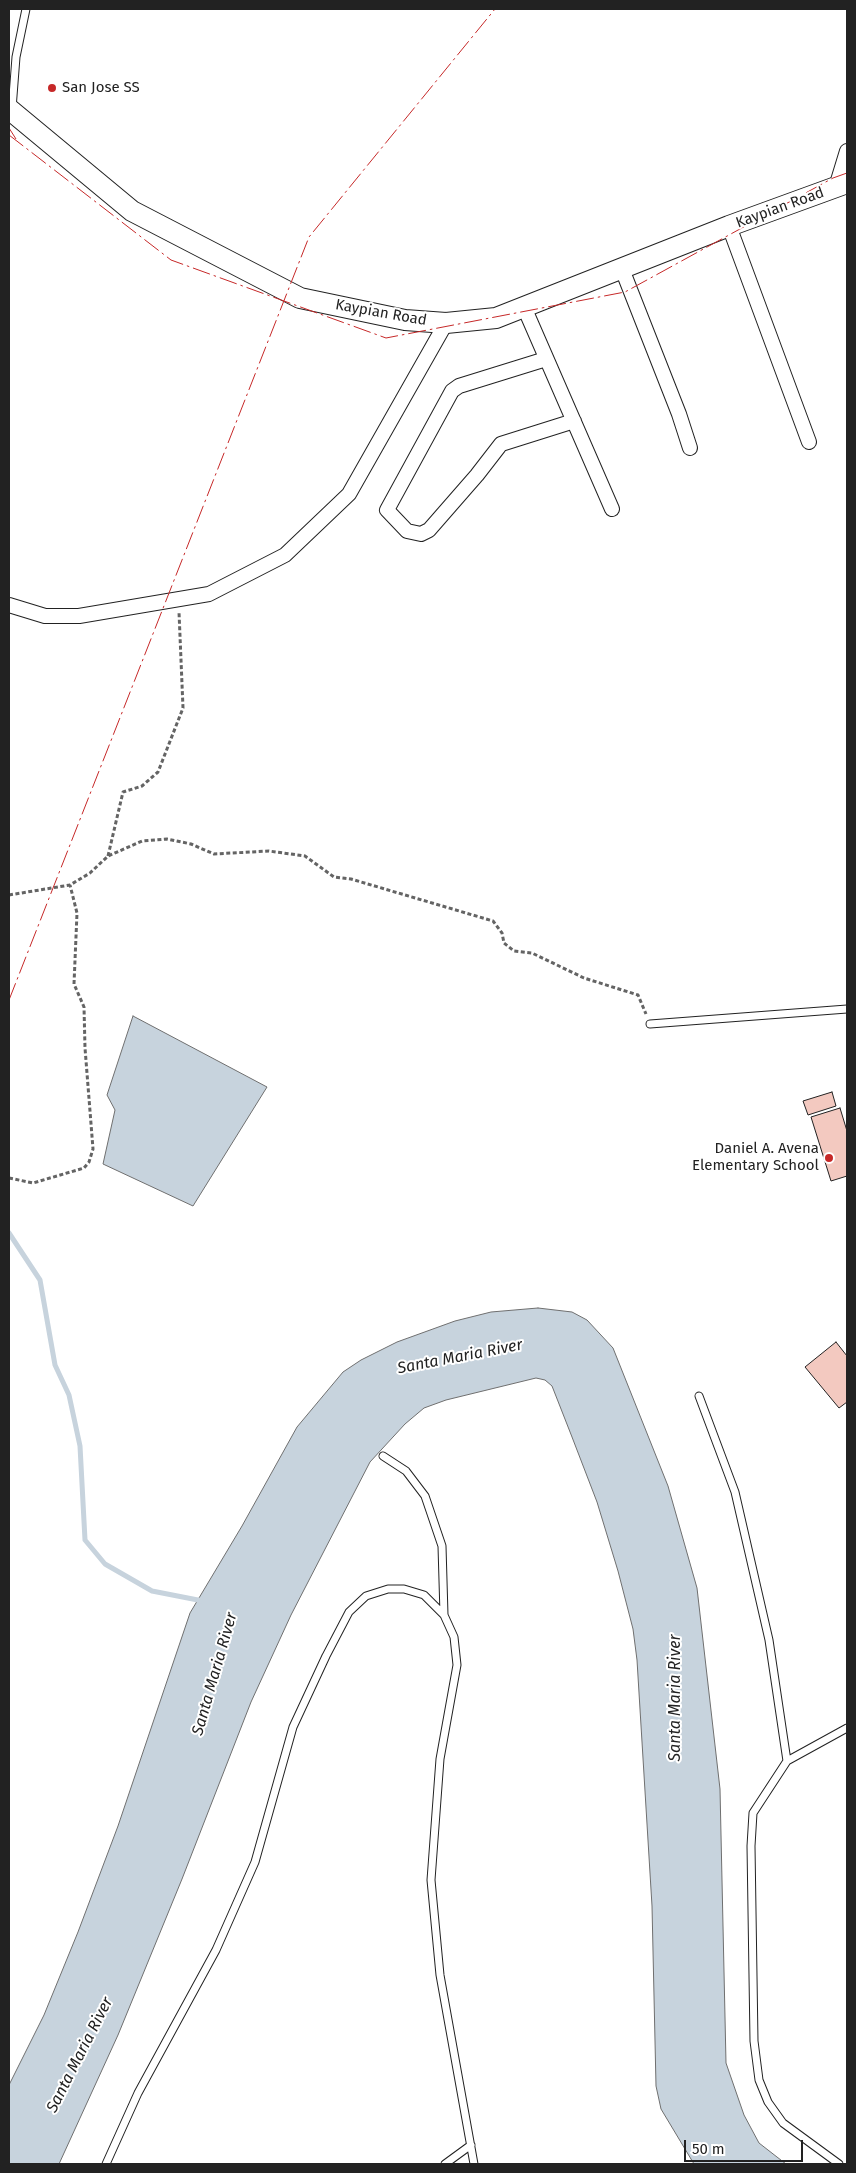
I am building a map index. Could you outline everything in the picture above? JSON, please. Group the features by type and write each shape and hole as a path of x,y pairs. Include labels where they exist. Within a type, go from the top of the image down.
{"main road":[{"name":"Kaypian Road","path":"10,111 132,211 300,298 405,320 446,323 496,318 729,226 842,185"}],"street":[{"path":"842,185 847,152"},
{"path":"729,226 809,442"},
{"path":"622,268 679,414 690,448"},
{"path":"524,307 612,509"},
{"path":"9,605 45,616 79,616 209,594 285,555 349,494 446,323"},
{"path":"546,359 459,386 452,391 387,510 407,531 421,534 429,530 501,444 574,421"}],"lane":[{"path":"10,111 16,56 26,9"},
{"path":"650,1024 847,1009"},
{"path":"699,1396 735,1492 769,1640 787,1761"},
{"path":"384,1456 406,1471 425,1496 442,1546 444,1615"},
{"path":"106,2164 138,2092 216,1950 256,1862 293,1727 349,1612 366,1596 388,1589 404,1589 424,1595 444,1615 454,1637 457,1665 440,1759 431,1880 440,1975 474,2164"},
{"path":"839,2164 783,2123 768,2102 758,2080 754,2041 751,1846 753,1813 787,1761 847,1728"},
{"path":"445,2164 471,2145"}],"path":[{"path":"108,856 123,792 142,786 158,772 183,708 178,599"},
{"path":"9,895 70,885 90,873 108,856 142,841 167,839 191,844 214,854 269,851 305,856 334,877 351,879 493,921 502,933 504,942 514,951 532,953 584,978 638,995 650,1024"},
{"path":"9,1178 33,1183 84,1168 89,1162 93,1149 85,1048 84,1007 74,984 77,913 70,885"}],"water":[{"path":"133,1016 267,1087 193,1206 103,1164 115,1110 107,1095"},
{"name":"Santa Maria River","path":"538,1308 572,1312 587,1320 613,1348 668,1486 697,1588 720,1789 726,2063 744,2115 759,2143 786,2164 694,2164 661,2109 656,2086 652,1906 637,1660 633,1629 597,1502 572,1437 552,1386 545,1380 536,1378 446,1400 424,1408 405,1424 370,1462 291,1615 251,1702 182,1879 118,2035 59,2164 9,2164 9,2085 44,2015 78,1932 118,1826 190,1613 242,1526 297,1427 343,1372 361,1360 397,1342 455,1321 491,1312"}],"building":[{"path":"832,1092 836,1106 808,1115 803,1101"},
{"path":"840,1108 847,1131 847,1176 831,1181 811,1117"},
{"path":"836,1342 847,1356 847,1402 839,1408 805,1367"}],"waterway":[{"path":"9,1233 40,1280 55,1365 69,1395 80,1446 85,1540 105,1564 152,1591 203,1601"}],"power":[{"path":"9,1000 309,237 495,9"},
{"path":"9,128 16,139"},
{"path":"9,135 171,260 386,338 625,292 833,178 847,173"}],"place":[{"name":"San Jose SS","path":"52,88"},
{"name":"Daniel A. Avena Elementary School","path":"829,1158"}]}
